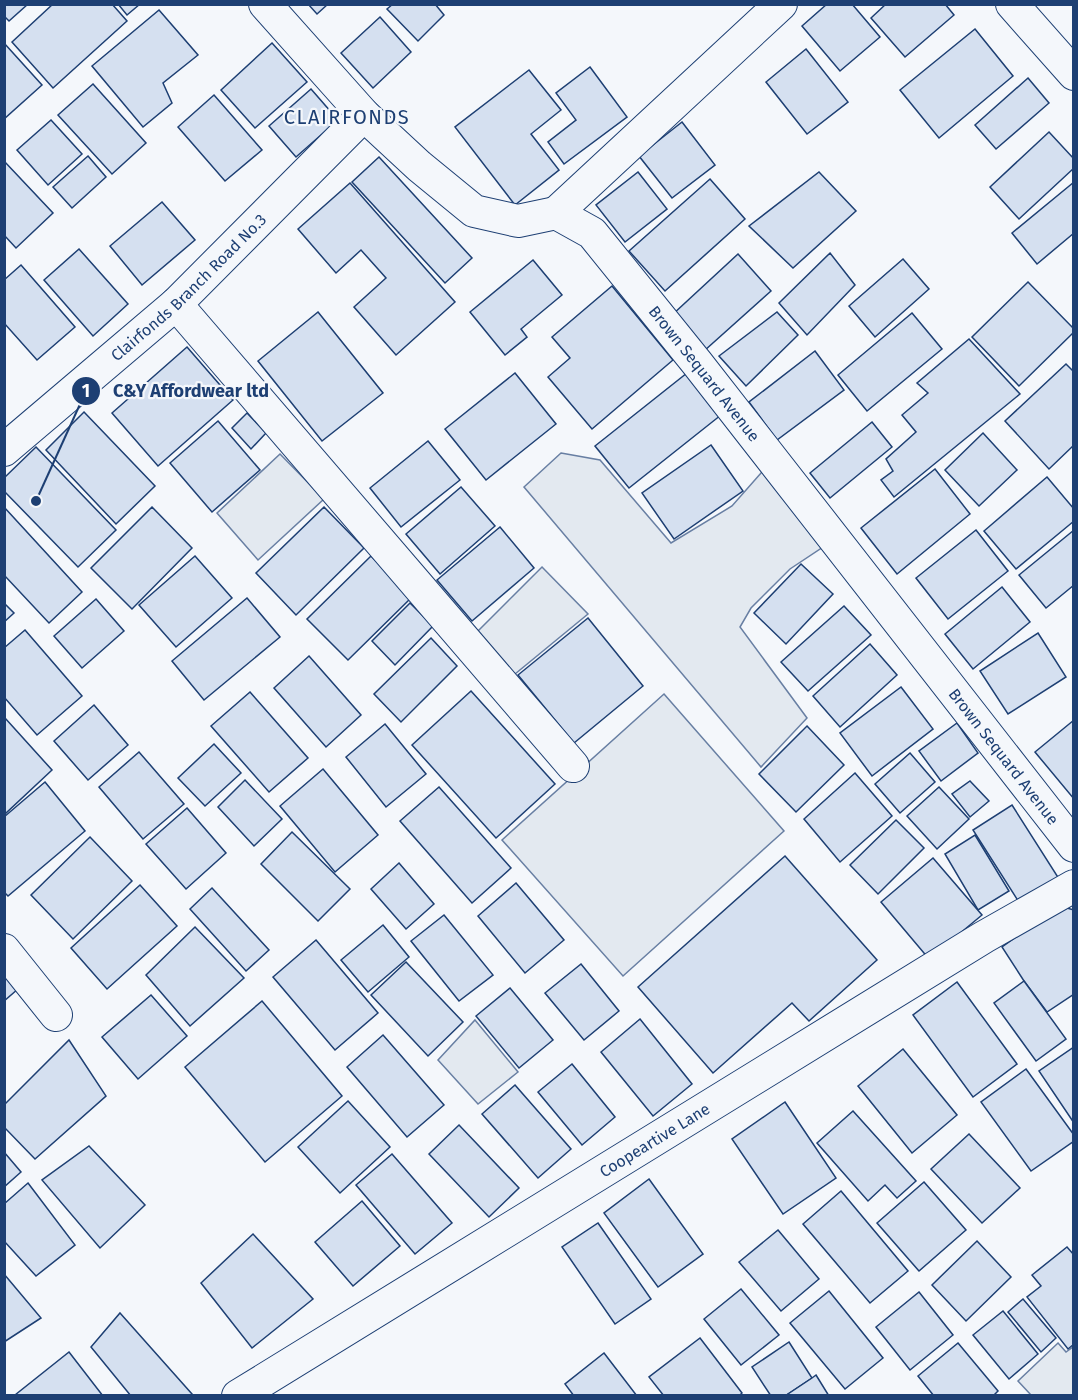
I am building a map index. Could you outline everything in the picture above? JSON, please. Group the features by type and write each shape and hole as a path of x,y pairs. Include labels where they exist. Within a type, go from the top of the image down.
{"street":[{"path":"265,4 364,115 419,166 474,211 518,221 556,213 781,4"},
{"path":"1012,4 1074,74"},
{"name":"Clairfonds Branch Road No.3","path":"4,450 176,304 364,115"},
{"name":"Brown Sequard Avenue","path":"556,213 592,233 697,363 1074,846"},
{"path":"176,304 573,766"},
{"name":"Coopeartive Lane","path":"238,1395 984,937 1074,886"},
{"path":"4,950 56,1015"}],"shaded area":[{"path":"561,453 600,460 671,543 732,506 769,464 832,541 790,569 751,608 740,627 807,718 761,767 524,487"},
{"path":"280,454 324,499 258,560 217,513"},
{"path":"542,567 588,614 515,674 477,632"},
{"path":"664,694 784,831 623,976 502,840"},
{"path":"475,1020 518,1072 478,1104 438,1060"},
{"path":"1058,1343 1066,1352 1073,1347 1073,1395 1031,1395 1018,1381"}],"building":[{"path":"4,4 28,4 9,21 4,16"},
{"path":"53,4 112,4 127,21 53,88 12,42"},
{"path":"118,4 140,4 127,15"},
{"path":"308,4 328,4 317,14"},
{"path":"393,4 435,4 444,15 418,41 387,9"},
{"path":"827,4 852,4 880,37 840,71 802,26"},
{"path":"886,4 945,4 954,15 905,57 871,18"},
{"path":"159,10 198,55 163,83 172,103 143,127 92,66"},
{"path":"380,17 411,52 373,88 341,53"},
{"path":"975,29 1013,76 939,138 900,90"},
{"path":"4,43 42,85 4,119"},
{"path":"272,43 307,82 255,128 221,90"},
{"path":"806,49 848,102 807,134 766,82"},
{"path":"590,67 627,117 564,164 548,142 576,120 556,93"},
{"path":"529,70 561,110 531,134 559,170 515,205 455,127"},
{"path":"1028,78 1049,103 996,149 975,125"},
{"path":"93,84 146,143 112,174 58,115"},
{"path":"311,89 338,120 296,157 269,126"},
{"path":"214,95 262,150 225,181 178,127"},
{"path":"51,120 82,154 48,185 17,150"},
{"path":"682,122 715,165 672,198 639,156"},
{"path":"1049,132 1074,159 1074,168 1019,219 990,187"},
{"path":"88,156 106,177 72,208 53,187"},
{"path":"379,157 472,258 445,283 352,182"},
{"path":"4,161 53,213 16,248 4,235"},
{"path":"638,172 667,209 625,242 596,205"},
{"path":"819,172 856,211 793,268 749,226"},
{"path":"710,179 745,219 665,291 629,251"},
{"path":"1074,182 1074,233 1037,264 1012,233"},
{"path":"350,183 455,302 396,355 354,307 386,278 361,250 336,273 298,229"},
{"path":"162,202 195,240 142,285 110,246"},
{"path":"79,249 128,304 93,336 44,280"},
{"path":"830,253 855,285 807,335 779,303"},
{"path":"738,254 771,291 704,351 672,315"},
{"path":"903,259 929,289 875,337 849,306"},
{"path":"533,260 562,295 521,329 527,337 505,355 470,312"},
{"path":"21,265 75,327 37,360 4,323 4,280"},
{"path":"1028,282 1074,329 1074,332 1019,386 972,337"},
{"path":"612,286 673,360 592,429 548,377 570,358 552,337"},
{"path":"318,312 383,393 322,441 258,361"},
{"path":"777,312 798,335 746,386 719,356"},
{"path":"912,313 942,349 867,411 838,375"},
{"path":"969,339 1020,394 894,497 881,480 893,471 886,459 916,432 902,415 928,393 917,383"},
{"path":"187,347 233,400 158,466 112,413"},
{"path":"815,351 844,390 777,440 749,402"},
{"path":"1066,364 1074,372 1074,445 1049,469 1005,421"},
{"path":"515,373 556,424 486,480 445,429"},
{"path":"687,373 721,415 629,488 595,446"},
{"path":"84,412 155,486 116,524 46,450"},
{"path":"247,413 266,433 251,449 232,428"},
{"path":"218,421 260,470 212,512 170,463"},
{"path":"872,422 892,447 830,498 810,473"},
{"path":"983,433 1017,470 979,506 945,470"},
{"path":"428,441 460,480 401,527 370,488"},
{"path":"711,445 743,491 674,539 642,493"},
{"path":"36,447 116,530 78,567 4,491 4,478"},
{"path":"935,469 970,514 897,574 861,528"},
{"path":"1047,477 1074,509 1074,521 1016,569 984,531"},
{"path":"461,487 495,526 440,574 406,534"},
{"path":"4,507 82,592 49,623 4,575"},
{"path":"152,507 192,548 132,609 91,568"},
{"path":"324,507 364,548 296,615 256,573"},
{"path":"500,527 534,568 472,621 437,580"},
{"path":"976,530 1008,571 948,619 916,578"},
{"path":"1074,530 1074,585 1046,608 1019,575"},
{"path":"195,556 232,598 176,647 139,605"},
{"path":"371,556 412,597 348,660 307,619"},
{"path":"801,564 833,594 786,644 754,613"},
{"path":"1002,587 1030,622 973,669 945,634"},
{"path":"247,598 280,637 204,700 172,661"},
{"path":"96,599 124,631 82,668 54,636"},
{"path":"4,603 14,613 4,622"},
{"path":"410,603 433,626 395,665 372,641"},
{"path":"844,606 871,635 808,691 781,662"},
{"path":"588,618 643,686 574,743 518,675"},
{"path":"25,630 82,696 37,735 4,697 4,648"},
{"path":"1038,633 1066,677 1008,714 980,671"},
{"path":"431,638 457,666 401,722 374,694"},
{"path":"870,644 897,675 840,727 813,696"},
{"path":"309,656 361,715 326,747 274,688"},
{"path":"901,687 933,729 872,776 840,733"},
{"path":"471,691 555,784 496,838 412,745"},
{"path":"250,692 308,758 269,792 211,726"},
{"path":"94,705 128,745 88,780 54,741"},
{"path":"5,718 52,770 6,813 4,812"},
{"path":"1074,720 1074,799 1035,752"},
{"path":"957,723 978,753 941,781 919,751"},
{"path":"385,724 426,774 386,807 346,757"},
{"path":"807,726 844,765 796,812 759,774"},
{"path":"214,744 241,773 205,806 178,778"},
{"path":"139,752 184,804 143,839 99,787"},
{"path":"910,753 935,782 900,813 875,784"},
{"path":"323,769 378,835 335,872 280,806"},
{"path":"855,773 892,816 840,862 804,819"},
{"path":"245,780 282,819 254,846 218,807"},
{"path":"970,781 989,801 970,817 952,794"},
{"path":"45,782 85,831 8,896 4,892 4,817"},
{"path":"439,787 511,868 472,903 400,821"},
{"path":"939,787 969,819 937,849 907,816"},
{"path":"1012,805 1061,882 1022,907 973,830"},
{"path":"187,808 226,853 186,889 146,844"},
{"path":"896,820 924,848 878,894 850,865"},
{"path":"292,832 350,889 318,921 261,864"},
{"path":"975,835 1009,891 978,910 945,854"},
{"path":"90,837 132,881 73,939 31,895"},
{"path":"785,856 877,960 809,1021 792,1003 713,1073 638,987"},
{"path":"933,858 982,915 929,959 881,902"},
{"path":"399,863 434,904 406,929 371,889"},
{"path":"516,883 564,940 525,973 478,916"},
{"path":"140,885 177,926 107,989 71,948"},
{"path":"212,888 269,950 246,971 190,909"},
{"path":"1060,906 1074,910 1074,994 1047,1012 1002,947"},
{"path":"444,915 493,975 459,1001 411,941"},
{"path":"383,925 409,957 368,992 341,960"},
{"path":"195,927 244,978 190,1026 146,975"},
{"path":"316,940 378,1013 335,1050 273,977"},
{"path":"406,962 463,1022 428,1056 371,995"},
{"path":"581,964 619,1011 584,1040 545,993"},
{"path":"4,971 18,989 4,1001"},
{"path":"1024,981 1066,1039 1036,1061 994,1003"},
{"path":"957,982 1017,1064 973,1097 913,1015"},
{"path":"510,988 553,1040 519,1068 476,1016"},
{"path":"151,995 187,1036 138,1079 102,1037"},
{"path":"262,1001 342,1096 265,1162 185,1067"},
{"path":"640,1019 692,1084 653,1116 601,1052"},
{"path":"383,1035 444,1105 407,1137 347,1067"},
{"path":"69,1040 106,1096 35,1159 4,1127 4,1105"},
{"path":"1074,1047 1074,1123 1039,1071"},
{"path":"903,1049 957,1115 912,1153 858,1086"},
{"path":"572,1064 615,1117 582,1145 538,1092"},
{"path":"1026,1069 1074,1135 1074,1141 1031,1171 981,1102"},
{"path":"515,1085 571,1149 538,1178 482,1114"},
{"path":"348,1101 390,1147 340,1193 298,1147"},
{"path":"785,1102 836,1178 783,1214 732,1139"},
{"path":"853,1111 916,1181 897,1198 885,1185 868,1201 817,1143"},
{"path":"459,1125 519,1188 489,1217 429,1154"},
{"path":"969,1134 1020,1188 982,1223 931,1169"},
{"path":"89,1146 145,1205 100,1248 42,1180"},
{"path":"4,1152 21,1172 4,1187"},
{"path":"392,1154 452,1223 415,1254 356,1185"},
{"path":"649,1179 703,1254 658,1287 604,1213"},
{"path":"924,1182 966,1230 919,1271 877,1223"},
{"path":"28,1183 75,1245 36,1276 4,1241 4,1204"},
{"path":"841,1191 908,1271 870,1303 803,1224"},
{"path":"362,1201 400,1246 353,1286 315,1242"},
{"path":"598,1223 651,1299 615,1324 562,1247"},
{"path":"778,1230 819,1279 781,1311 739,1262"},
{"path":"253,1234 313,1299 252,1348 201,1283"},
{"path":"977,1241 1011,1277 966,1321 932,1285"},
{"path":"1067,1247 1074,1255 1074,1344 1068,1349 1027,1297 1041,1286 1032,1275"},
{"path":"4,1274 41,1318 4,1342"},
{"path":"741,1289 779,1335 741,1365 704,1319"},
{"path":"829,1291 883,1358 845,1389 790,1323"},
{"path":"919,1292 953,1335 910,1370 876,1327"},
{"path":"1023,1299 1056,1338 1041,1352 1008,1312"},
{"path":"1003,1311 1038,1354 1009,1379 973,1335"},
{"path":"120,1313 192,1394 190,1396 131,1396 91,1347"},
{"path":"700,1338 742,1393 739,1396 664,1396 649,1377"},
{"path":"789,1342 812,1378 785,1396 771,1396 752,1367"},
{"path":"958,1343 998,1391 993,1396 934,1396 918,1376"},
{"path":"69,1352 103,1396 15,1395"},
{"path":"604,1353 637,1396 574,1396 565,1384"},
{"path":"816,1375 829,1396 785,1396 812,1378"}],"place":[{"name":"C&Y Affordwear ltd","path":"36,501"}],"district":[{"name":"CLAIRFONDS","path":"347,117"}]}
